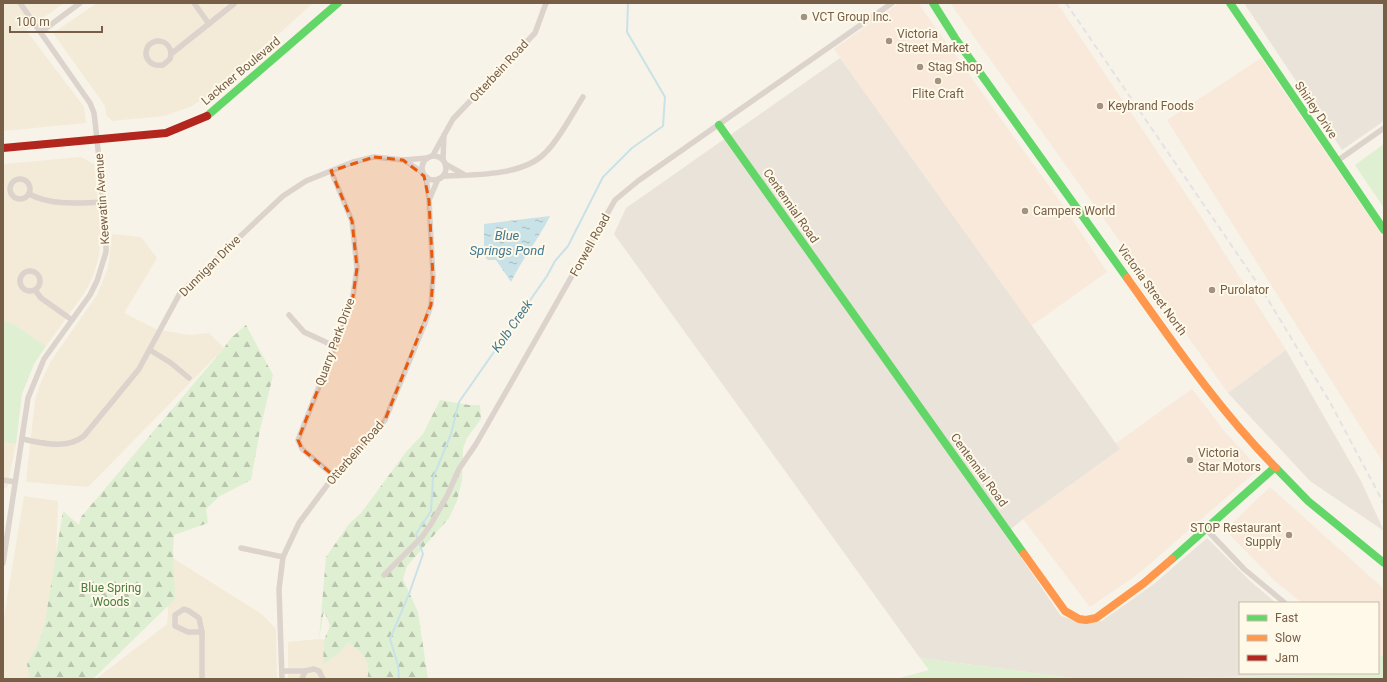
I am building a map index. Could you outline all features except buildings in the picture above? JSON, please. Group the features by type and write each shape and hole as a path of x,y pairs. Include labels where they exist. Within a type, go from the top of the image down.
{"street":[{"name":"Keewatin Avenue","path":"3,563 28,398 44,359 90,295 106,252 106,234 94,113 90,103 20,3"},
{"path":"41,32 80,3"},
{"path":"194,3 209,24"},
{"path":"172,54 169,45 165,42 157,40 148,46 146,54 149,62 157,66 167,63 172,54 234,3"},
{"name":"Lackner Boulevard","path":"3,148 166,133 187,125 207,116 232,96 338,3"},
{"name":"Otterbein Road","path":"282,679 279,589 283,557 299,523 334,476 357,454 385,420 431,305 433,277 429,200 422,164 430,156 454,119 535,33 546,3"},
{"name":"Forwell Road","path":"384,575 422,537 447,496 459,469 476,444 519,370 615,200 638,182 892,3"},
{"name":"Victoria Street North","path":"933,3 955,38 1208,391 1244,435 1274,468 1308,501 1384,563"},
{"name":"Shirley Drive","path":"1230,3 1384,230"},
{"path":"424,175 431,180 463,174 482,176 532,164 546,153 583,97"},
{"name":"Centennial Road","path":"719,125 1065,611 1072,616 1086,620 1096,618 1144,583 1274,468"},
{"path":"1337,162 1384,128"},
{"path":"444,135 443,158 447,165 463,174"},
{"path":"430,156 443,158"},
{"name":"Dunnigan Drive","path":"22,439 62,445 76,442 84,436 130,381 150,350 180,293 283,196 306,181 353,162 374,157 403,160 430,156"},
{"name":"Dunnigan Drive","path":"403,160 424,175"},
{"name":"Otterbein Road","path":"429,200 440,178 446,171 447,165"},
{"name":"Quarry Park Drive","path":"331,170 352,221 357,268 352,303 298,440 302,449 334,476"},
{"path":"29,194 41,200 65,203 103,202"},
{"path":"35,290 41,298 72,320"},
{"path":"289,315 304,332 334,346"},
{"path":"150,350 171,363 189,378"},
{"path":"3,480 15,482"},
{"path":"1206,529 1244,569 1283,602"},
{"path":"242,548 283,557"},
{"path":"202,632 193,633 180,630 175,626 175,615 184,609 199,618 202,632 202,679"},
{"path":"282,671 305,671 317,669 321,673 323,679"},
{"path":"302,679 305,671"}],"highlighted area":[{"path":"374,157 403,160 424,176 429,200 433,277 431,305 385,420 334,476 302,449 298,440 352,303 357,268 352,221 331,171"}],"shaded area":[{"path":"3,3 64,3 26,30 84,107 86,123 3,131"},
{"path":"97,3 313,3 216,91 190,107 164,116 112,121 106,115 105,106 53,33"},
{"path":"899,3 918,3 1064,207 1107,272 1031,326 834,49"},
{"path":"950,3 1057,3 1200,215 1286,350 1228,393"},
{"path":"1244,3 1384,3 1384,121 1342,150"},
{"path":"840,58 1120,449 1023,519 1005,534 1061,616 1087,624 1102,621 1155,583 1207,538 1250,581 1275,602 1239,602 1239,674 1328,674 1147,679 1082,679 920,658 614,234 626,208"},
{"path":"1261,58 1384,238 1384,464 1167,120"},
{"path":"81,157 94,164 101,234 99,256 93,276 85,292 46,346 16,326 3,320 3,164"},
{"path":"112,234 141,237 157,258 124,313 156,329 189,335 209,333 224,348 88,487 26,482 35,400 41,382 51,361 97,295 108,268"},
{"path":"1286,350 1361,481 1384,531 1310,481 1228,393"},
{"path":"1192,389 1225,432 1259,469 1138,574 1090,607 1023,519 1120,449 1116,443"},
{"path":"3,442 16,444 7,488 3,487"},
{"path":"1270,487 1384,589 1384,657 1379,660 1379,602 1301,602 1276,582 1225,530"},
{"path":"24,496 58,501 53,641 58,679 3,679 3,623"},
{"path":"173,558 263,615 276,629 277,679 96,679 167,624 168,612 162,561"},
{"path":"319,639 324,640 323,663 337,655 348,643 361,650 369,665 367,679 288,679 288,642"}],"green space":[{"path":"1384,144 1384,208 1355,165"},
{"path":"3,320 16,326 46,346 34,364 22,394 16,444 3,442"},
{"name":"Blue Spring Woods","path":"246,325 273,375 260,430 251,480 220,496 206,509 208,523 174,535 173,549 175,599 93,679 30,679 27,664 39,643 45,622 63,511 79,525 81,517 231,338"},
{"path":"440,400 469,405 480,405 481,419 467,438 463,448 462,480 457,501 449,518 407,566 403,579 418,612 428,679 367,679 368,667 365,658 358,650 348,643 337,655 323,664 324,640 330,626 324,610 319,639 326,557 349,524 361,513 406,452 423,434"},
{"path":"1384,655 1384,679 1147,679 1379,674 1379,658"},
{"path":"920,658 1082,679 896,679 929,670"}],"water":[{"name":"Blue Springs Pond","path":"550,216 511,282 496,260 488,260 484,256 484,224"}],"waterway":[{"name":"Kolb Creek","path":"399,679 398,665 390,639 409,594 423,554 416,534 431,511 433,478 451,434 459,402 547,276 555,261 568,246 603,177 632,148 663,126 665,97 627,32 628,3"}],"railway":[{"path":"1066,3 1264,293 1331,404 1384,504"}],"traffic: fast":[{"path":"207,116 338,3"},
{"path":"933,3 955,38 1127,278"},
{"path":"1230,3 1384,230"},
{"path":"719,125 1024,554"},
{"path":"1172,559 1274,468"},
{"path":"1276,468 1308,501 1384,563"}],"traffic: slow":[{"path":"1127,278 1216,400 1276,468"},
{"path":"1024,554 1065,611 1079,619 1086,620 1096,618 1144,583 1172,559"}],"traffic: jam":[{"path":"3,148 166,133 207,116"}],"place":[{"name":"VCT Group Inc.","path":"804,17"},
{"name":"Victoria Street Market","path":"889,41"},
{"name":"Stag Shop","path":"920,67"},
{"name":"Flite Craft","path":"938,81"},
{"name":"Keybrand Foods","path":"1100,106"},
{"name":"Campers World","path":"1025,211"},
{"name":"Purolator","path":"1212,290"},
{"name":"Victoria Star Motors","path":"1190,460"},
{"name":"STOP Restaurant Supply","path":"1289,535"}]}
